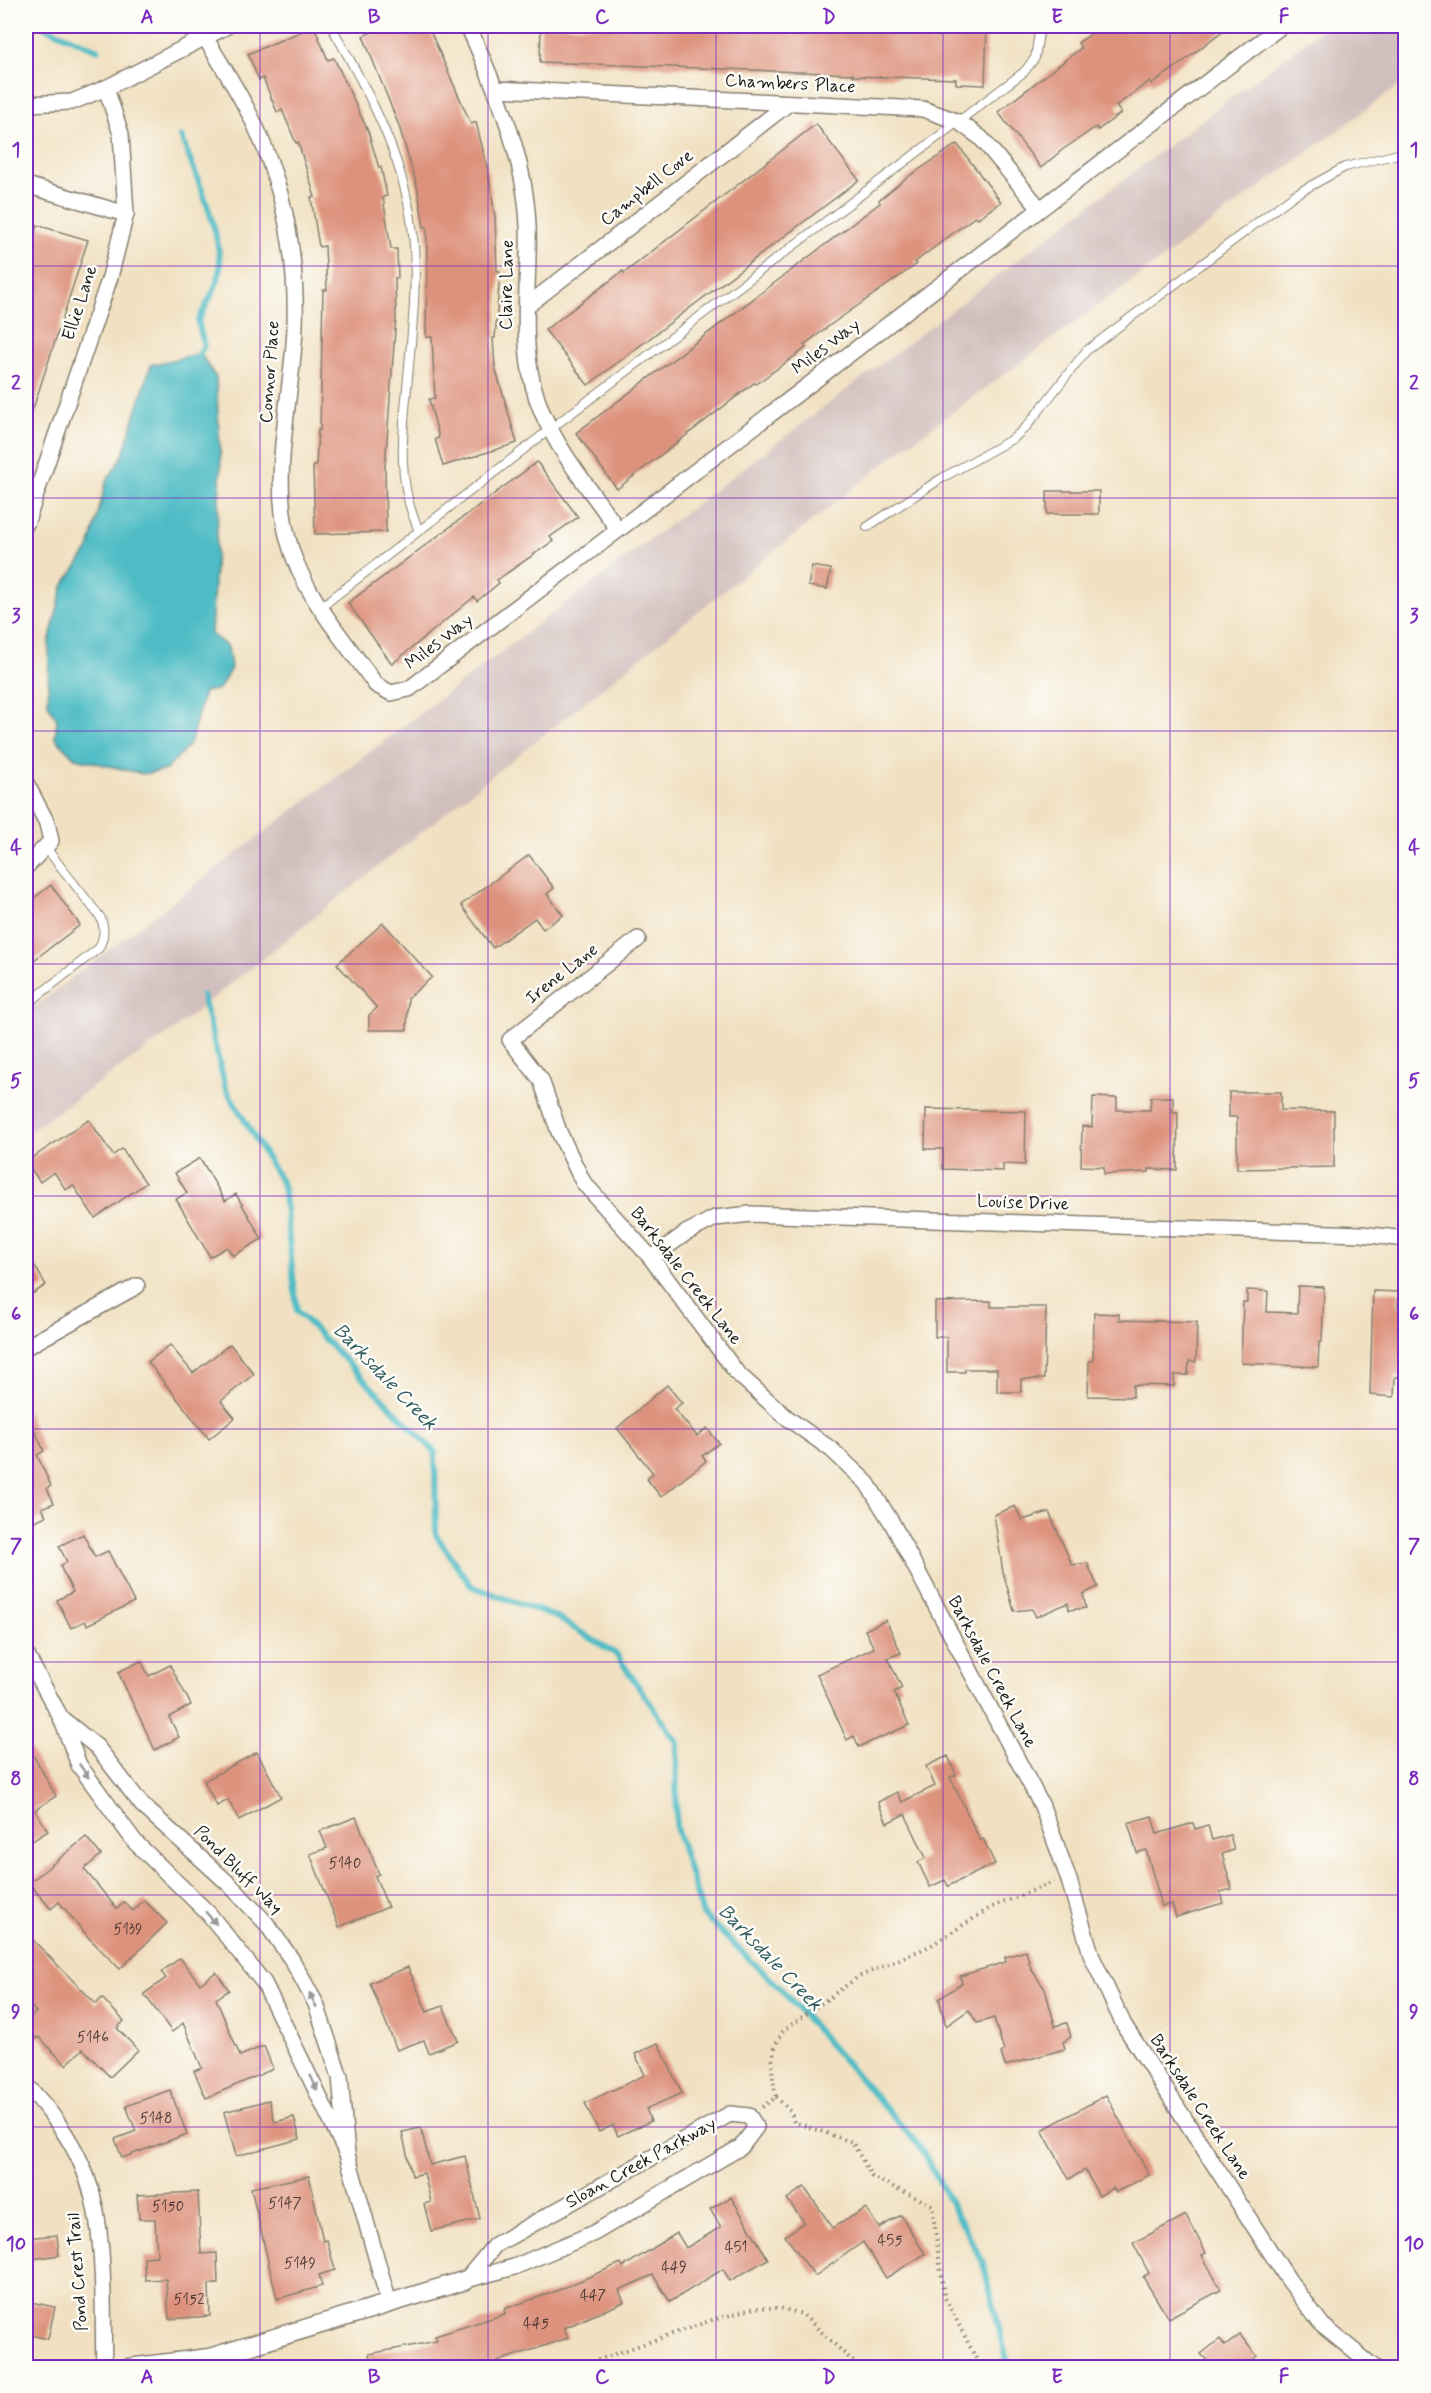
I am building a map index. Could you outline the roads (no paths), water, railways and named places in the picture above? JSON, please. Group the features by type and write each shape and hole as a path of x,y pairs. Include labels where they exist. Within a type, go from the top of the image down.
{"street":[{"path":"26,104 72,102 106,88 227,26"},
{"name":"Claire Lane","path":"468,26 497,89 518,166 528,223 526,347 533,387 549,430 618,530"},
{"name":"Miles Way","path":"392,693 409,689 1281,26"},
{"name":"Connor Place","path":"205,37 258,131 281,193 292,253 295,326 282,495 287,538 303,581 376,685 392,693"},
{"name":"Ellie Lane","path":"26,524 110,277 126,214 121,134 106,88"},
{"name":"Chambers Place","path":"497,89 923,109 959,122 981,138 1040,209"},
{"name":"Campbell Cove","path":"528,305 789,103"},
{"path":"26,185 126,214"},
{"path":"26,783 47,823 48,845 26,867"},
{"name":"Irene Lane","path":"510,1040 638,939"},
{"name":"Barksdale Creek Lane","path":"510,1040 541,1080 559,1132 583,1182 651,1258 737,1372 786,1417 832,1450 867,1483 892,1523 1042,1806 1068,1877 1092,1957 1124,2025 1288,2279 1322,2325 1375,2367"},
{"name":"Louise Drive","path":"651,1258 686,1233 715,1218 751,1214 1361,1234 1406,1239"},
{"path":"26,1347 137,1286"},
{"name":"Pond Bluff Way","path":"26,1654 61,1718 79,1765 135,1842 209,1914 264,1983 347,2154 389,2303"},
{"name":"Pond Bluff Way","path":"61,1718 97,1747 142,1804 229,1884 266,1923 292,1960 316,2004 340,2078 347,2154"},
{"name":"Pond Crest Trail","path":"26,2085 55,2120 81,2163 95,2211 101,2269 104,2367"},
{"name":"Sloan Creek Parkway","path":"128,2367 209,2358 514,2267 604,2227 741,2147 756,2127 749,2116 730,2114 495,2245 466,2280"}],"lane":[{"path":"332,26 359,75 390,142 408,197 414,246 413,292 401,454 407,504 418,531"},
{"path":"321,607 549,430 1024,72 1035,58 1040,26"},
{"path":"867,527 942,478 1014,438 1027,426 1086,351 1294,195 1345,166 1406,152"},
{"path":"26,1005 99,948 105,928 101,918 48,845"}],"water":[{"path":"200,353 216,378 221,465 211,634 228,647 231,668 219,689 204,692 190,744 166,770 143,774 75,758 55,738 57,720 48,704 49,642 63,586 89,549 106,482 122,457 151,365"}],"waterway":[{"name":"Barksdale Creek","path":"42,26 98,50"},
{"name":"Barksdale Creek","path":"181,136 211,217 219,250 220,265 215,287 198,321 204,346 200,353"},
{"name":"Barksdale Creek","path":"202,995 226,1089 283,1185 297,1311 435,1452 436,1535 471,1586 556,1617 616,1654 677,1742 676,1827 703,1915 778,1986 920,2147 983,2262 1009,2368"}]}
